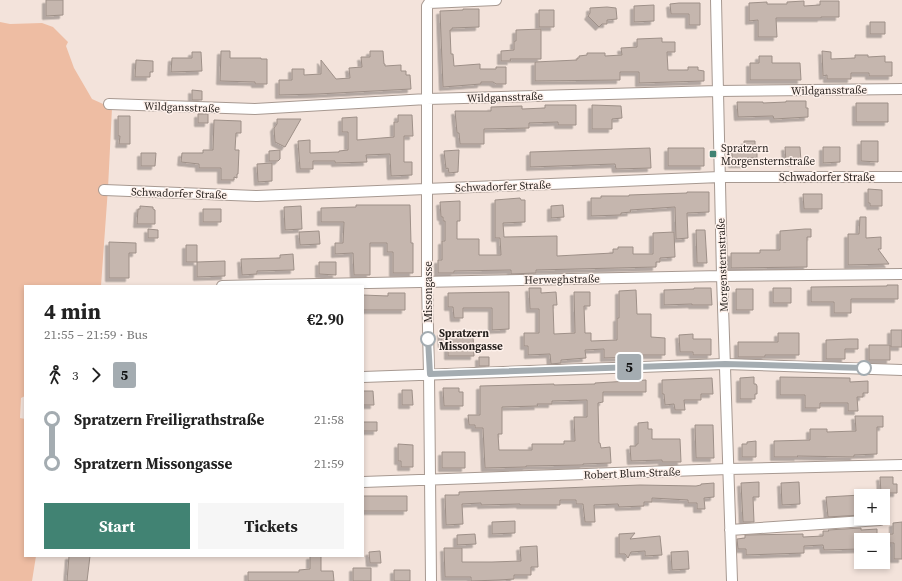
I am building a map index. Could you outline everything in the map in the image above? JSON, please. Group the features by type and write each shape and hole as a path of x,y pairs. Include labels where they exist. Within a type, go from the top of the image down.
{"street":[{"name":"Missongasse","path":"431,581 426,99 428,4 496,0"},
{"name":"Morgensternstraße","path":"716,0 722,276 732,581"},
{"name":"Wildgansstraße","path":"109,104 255,109 426,99 718,91 902,89"},
{"name":"Schwadorfer Straße","path":"104,190 257,196 720,177 902,176"},
{"name":"Herweghstraße","path":"290,285 722,276 902,274"},
{"path":"364,377 725,364 902,370"},
{"name":"Robert Blum-Straße","path":"364,482 728,469 902,465"},
{"path":"730,530 854,522"}],"shaded area":[{"path":"0,22 10,24 42,23 53,27 68,42 66,46 74,68 92,99 112,108 101,285 24,285 24,396 21,398 20,418 24,419 24,557 36,557 32,581 0,581"}],"building":[{"path":"46,0 63,0 63,15 46,16"},
{"path":"804,1 804,6 820,5 820,1 839,1 839,17 776,18 777,37 758,37 758,20 749,21 749,3 767,2 767,4 787,4 787,2"},
{"path":"700,3 700,25 689,25 689,14 671,14 670,4"},
{"path":"654,5 654,21 634,22 634,6"},
{"path":"590,8 616,8 617,19 607,20 607,24 602,24 599,27 588,16 590,13"},
{"path":"479,9 479,27 452,28 452,30 450,30 451,54 453,54 454,66 480,64 480,69 496,69 496,67 506,67 506,84 481,82 481,84 443,87 440,11"},
{"path":"539,10 554,10 554,27 539,27"},
{"path":"870,22 885,22 885,34 870,34"},
{"path":"541,29 541,59 510,59 511,61 501,61 501,51 514,50 516,30"},
{"path":"662,38 662,42 675,42 675,52 667,52 668,70 688,70 688,67 698,67 698,70 704,71 704,81 639,83 639,72 620,72 620,80 535,81 535,62 577,60 579,56 587,55 587,53 605,53 605,56 622,55 621,48 637,47 637,39"},
{"path":"221,51 230,51 230,58 267,59 267,84 255,84 255,82 220,81"},
{"path":"370,51 383,51 385,66 401,65 401,71 406,71 406,75 410,75 411,89 279,95 279,80 292,80 292,69 304,69 304,75 321,74 321,60 336,79 350,78 349,68 362,67 361,57 370,57"},
{"path":"822,51 831,52 831,59 855,58 855,55 868,55 868,57 885,56 885,62 892,62 892,76 869,76 869,73 851,73 851,79 827,79 827,75 823,76"},
{"path":"192,52 201,52 202,71 171,72 172,58 192,58"},
{"path":"759,56 772,56 772,63 800,63 801,80 750,80 750,63 759,63"},
{"path":"136,60 153,61 153,72 150,72 150,77 135,77"},
{"path":"192,90 202,91 202,100 192,100"},
{"path":"806,101 808,117 774,119 773,116 738,117 737,102 763,103"},
{"path":"856,103 888,103 888,122 856,122"},
{"path":"545,105 576,105 576,125 558,125 558,122 529,123 529,128 484,129 484,144 460,144 459,133 457,133 455,111 491,111 491,107 522,106 522,109 545,108"},
{"path":"592,105 621,106 622,118 612,119 612,129 592,129"},
{"path":"198,114 208,114 208,123 198,123"},
{"path":"398,115 412,115 413,136 404,136 404,162 412,162 412,175 391,176 390,154 366,155 367,162 335,163 335,161 313,161 313,169 300,169 298,141 310,140 310,153 339,152 348,150 348,132 342,132 342,118 357,117 357,140 394,137 394,122 398,122"},
{"path":"118,116 130,116 130,144 119,144 120,136 118,136"},
{"path":"277,119 301,119 285,147 275,142 274,128 277,124"},
{"path":"214,120 241,121 241,133 236,133 235,150 239,150 238,174 237,178 234,177 234,180 221,180 221,168 199,168 199,164 181,162 182,153 203,153 203,150 213,150"},
{"path":"744,141 755,141 757,158 747,158 747,164 732,164 732,149 744,149"},
{"path":"861,141 878,141 878,162 861,161"},
{"path":"785,147 800,147 801,162 786,162"},
{"path":"823,147 840,147 840,162 823,163"},
{"path":"650,148 651,168 616,169 615,164 530,167 530,152"},
{"path":"668,148 704,148 704,166 668,166"},
{"path":"280,150 280,159 278,161 269,161 269,151"},
{"path":"459,150 458,172 449,173 448,168 446,169 444,151"},
{"path":"141,153 156,153 155,166 141,166"},
{"path":"272,163 272,181 258,182 257,164"},
{"path":"868,189 882,190 882,206 870,206 870,203 868,203"},
{"path":"709,192 709,212 687,213 688,238 676,239 675,207 630,210 631,212 621,213 621,215 591,216 591,198 601,198 601,196 629,196"},
{"path":"803,194 822,194 822,209 804,209"},
{"path":"520,198 521,200 525,200 525,222 503,223 504,237 557,236 557,256 613,253 613,249 618,249 618,247 633,247 633,254 653,254 653,233 674,232 675,257 660,258 660,262 656,262 656,267 536,270 536,273 511,274 511,270 454,271 454,273 438,273 438,260 442,260 442,241 445,241 445,221 443,221 443,217 441,217 440,202 460,201 460,221 457,221 457,239 479,239 479,255 501,255 500,238 495,238 495,200"},
{"path":"356,205 410,205 411,243 413,243 413,273 393,273 393,252 387,252 387,243 370,243 370,275 354,275 353,253 335,254 335,243 343,243 344,222 321,222 321,208 356,207"},
{"path":"563,205 564,217 551,218 551,206"},
{"path":"140,206 153,207 155,210 155,224 137,224 138,209 140,209"},
{"path":"301,206 302,229 285,230 284,207"},
{"path":"203,209 221,209 221,222 203,222"},
{"path":"860,217 866,217 866,238 881,237 881,249 878,249 889,264 848,265 848,234 859,234"},
{"path":"148,229 158,230 158,238 148,238"},
{"path":"811,229 811,237 807,237 807,267 731,268 731,253 760,253 760,250 780,250 780,231"},
{"path":"696,230 705,230 707,263 697,263"},
{"path":"319,231 320,244 300,245 299,232"},
{"path":"109,242 136,243 136,253 129,253 129,278 109,278"},
{"path":"186,245 197,245 197,262 186,262"},
{"path":"293,254 294,270 257,271 257,274 242,275 241,259 280,258 280,255"},
{"path":"225,261 225,276 197,277 197,262"},
{"path":"319,262 336,262 336,275 319,274"},
{"path":"898,285 898,299 851,299 851,313 834,313 834,302 811,302 811,287"},
{"path":"529,288 541,288 541,293 556,292 557,305 553,305 554,334 575,333 574,292 590,292 590,306 584,306 585,333 591,333 591,341 617,340 619,291 636,290 637,314 651,314 651,337 665,338 665,355 604,358 604,349 585,350 586,358 561,360 561,363 551,364 550,354 528,355 528,346 524,346 524,333 539,333 539,309 530,309"},
{"path":"711,288 712,305 664,305 664,290"},
{"path":"773,288 791,288 791,303 773,303"},
{"path":"736,289 753,289 753,310 736,310"},
{"path":"509,292 509,329 492,330 492,308 463,308 463,318 454,318 453,307 448,307 448,293"},
{"path":"388,293 405,293 405,310 364,310 364,295 388,296"},
{"path":"891,330 902,330 902,347 891,347"},
{"path":"441,332 450,332 450,336 473,335 474,356 448,356 448,344 442,344"},
{"path":"778,333 799,333 799,355 738,357 738,342 778,342"},
{"path":"693,334 693,339 711,339 711,355 693,355 693,352 680,352 679,335"},
{"path":"858,339 858,349 845,349 845,359 826,359 826,340"},
{"path":"869,345 890,345 890,360 869,360"},
{"path":"479,357 489,357 489,366 479,366"},
{"path":"754,377 754,384 757,386 757,394 755,394 755,399 740,399 740,378"},
{"path":"780,377 850,378 850,382 868,381 868,393 863,393 863,397 857,397 858,411 848,411 848,403 820,403 820,408 805,408 805,395 780,395"},
{"path":"712,378 713,394 701,394 701,400 684,400 685,410 675,410 674,404 665,405 664,394 662,394 662,380"},
{"path":"646,380 646,392 603,392 603,402 598,403 599,443 601,448 610,447 611,463 485,468 483,428 475,428 475,425 469,425 468,415 480,415 480,386","holes":["587,400 587,417 574,417 575,441 564,441 564,444 532,444 532,450 499,450 498,434 502,434 502,407 538,406 537,404 552,404 552,401"]},
{"path":"443,388 459,388 459,392 463,392 463,406 444,406"},
{"path":"402,390 412,390 413,405 402,405"},
{"path":"364,391 373,391 374,405 364,405"},
{"path":"855,416 883,416 883,427 877,427 877,454 854,455 854,457 774,457 774,441 810,440 810,429 827,429 827,432 856,431"},
{"path":"364,422 377,422 377,431 364,431"},
{"path":"648,422 648,429 652,429 652,439 680,439 681,462 662,462 662,460 631,461 630,446 636,446 636,444 638,444 638,423"},
{"path":"695,425 713,425 714,458 696,458"},
{"path":"756,441 756,457 742,457 742,444"},
{"path":"398,444 413,445 413,467 401,467 401,461 398,461"},
{"path":"442,452 465,452 465,468 442,468"},
{"path":"880,477 893,477 893,484 897,484 897,493 890,493 890,489 881,489"},
{"path":"759,482 759,497 753,497 754,522 743,522 741,483"},
{"path":"799,482 800,504 782,505 781,483"},
{"path":"714,483 714,497 704,498 705,509 697,509 697,503 688,503 688,500 652,498 652,502 644,502 644,506 619,507 618,504 594,505 595,522 585,522 583,504 576,504 576,500 560,500 560,505 462,504 463,524 446,525 445,495 459,495 459,492 640,485 696,486"},
{"path":"854,495 854,515 828,517 826,497"},
{"path":"364,496 407,496 407,511 364,511"},
{"path":"515,521 515,533 492,534 492,522"},
{"path":"902,522 902,559 894,559 894,543 890,543 890,534 893,534 893,523"},
{"path":"861,528 861,530 877,529 877,533 854,533 854,549 824,550 823,545 804,546 804,553 746,555 746,549 738,549 737,539 745,538 745,535 803,534 803,537 823,536 823,531 829,531 828,530"},
{"path":"635,533 630,539 660,536 662,555 645,556 645,551 631,552 628,558 625,554 619,554 619,534"},
{"path":"475,534 476,544 457,545 457,535"},
{"path":"537,546 538,567 531,567 531,575 514,575 514,579 471,581 471,577 445,577 444,548 462,548 462,562 492,562 521,561 520,547"},
{"path":"380,551 381,563 370,563 369,552"},
{"path":"688,551 689,569 672,570 671,552"},
{"path":"69,557 90,557 87,581 67,581"},
{"path":"310,557 321,557 321,571 333,571 334,581 248,581 248,572 299,572 299,570 310,569"},
{"path":"353,568 371,568 371,581 353,581"},
{"path":"394,570 410,570 410,581 394,581"}],"bus line":[{"name":"5","path":"428,339 430,374 725,364 864,368"}],"place":[{"name":"Spratzern Morgensternstraße","path":"713,154"},
{"name":"Spratzern Missongasse","path":"428,339"}]}
